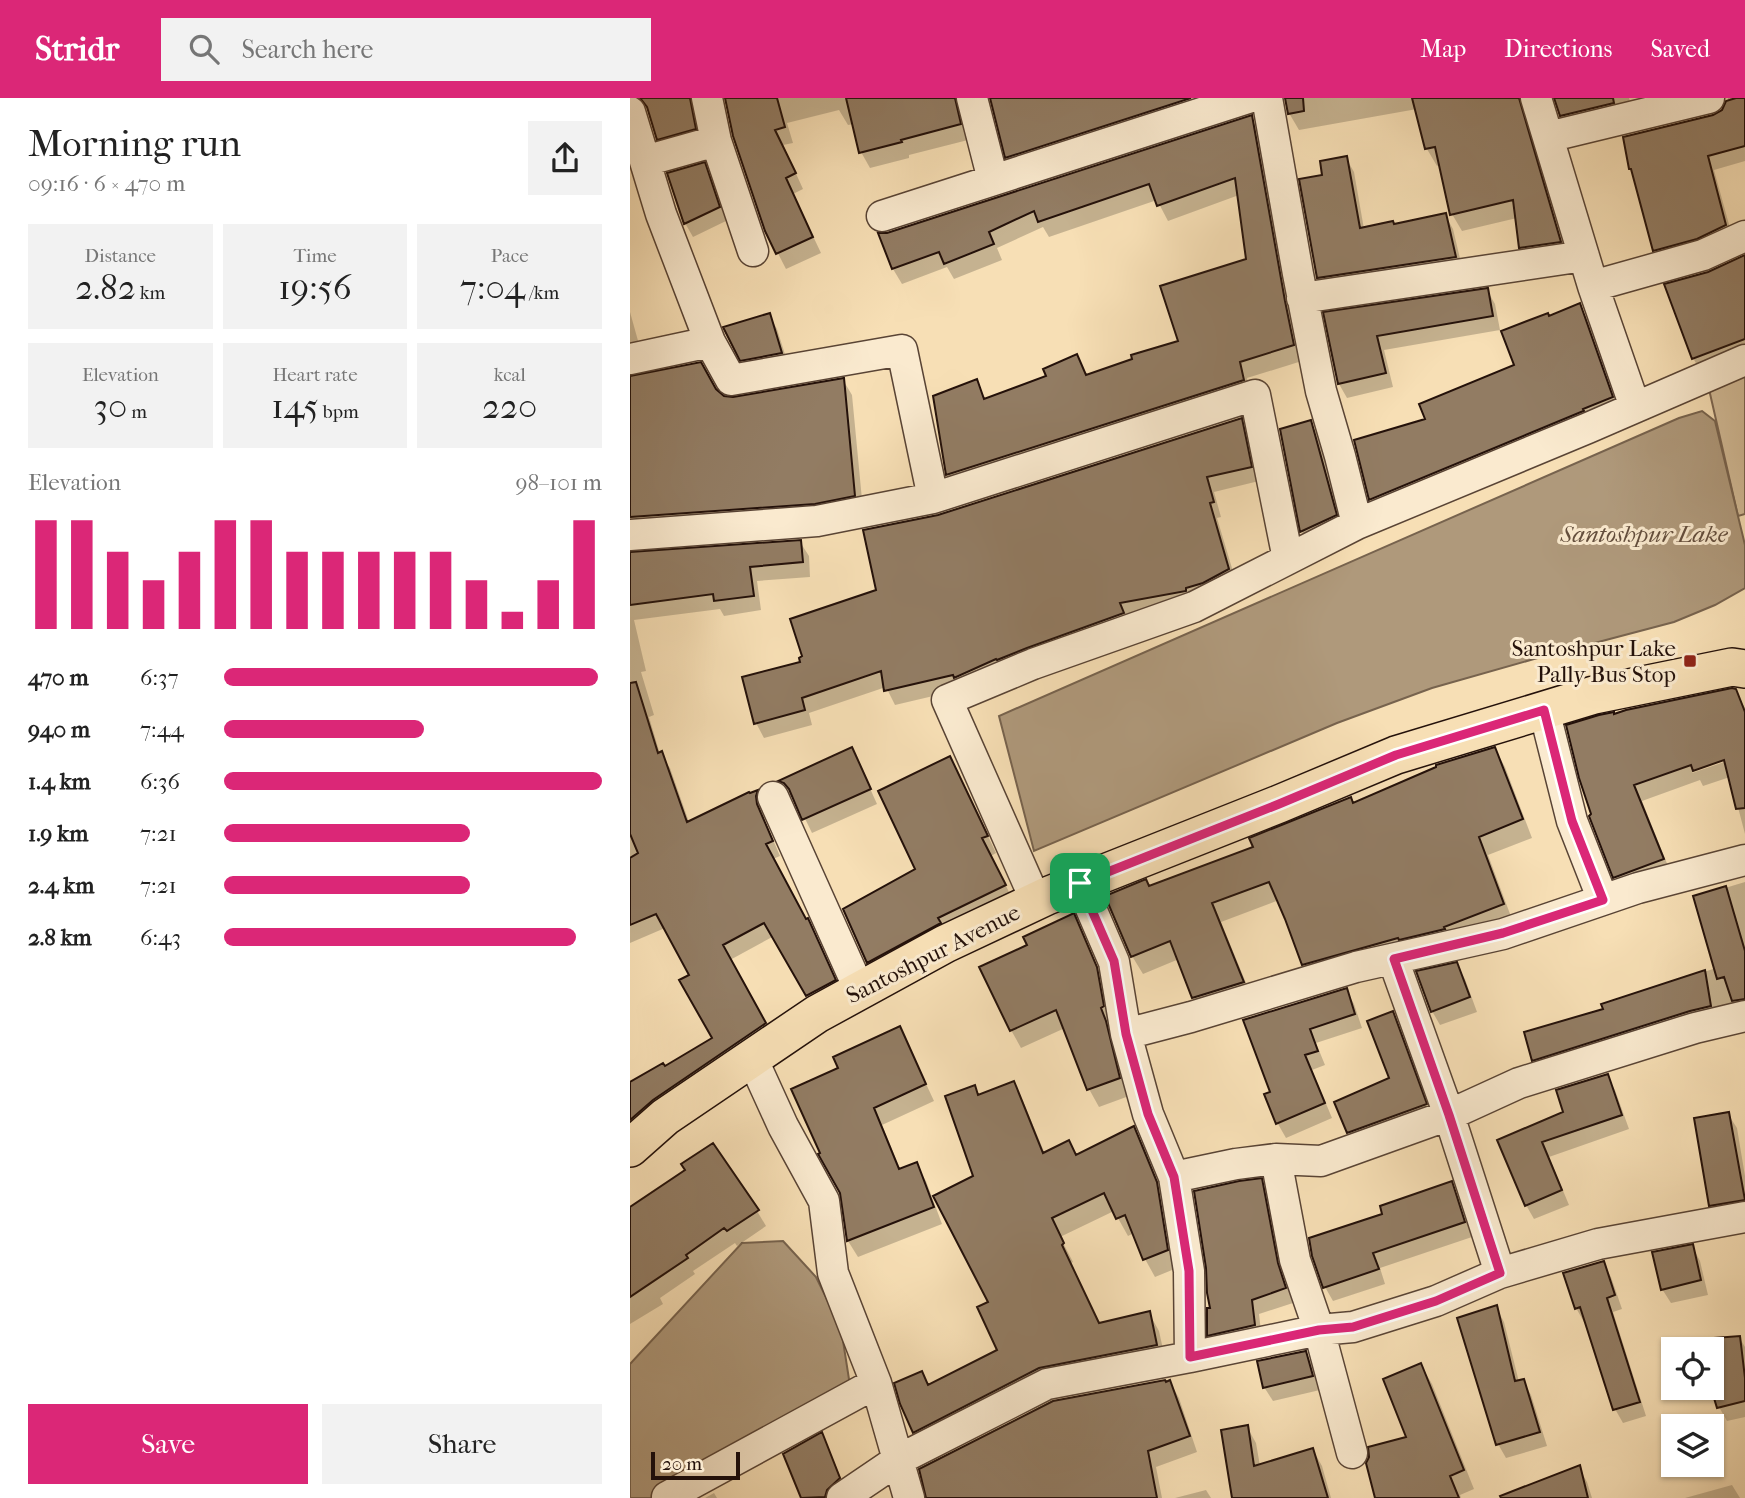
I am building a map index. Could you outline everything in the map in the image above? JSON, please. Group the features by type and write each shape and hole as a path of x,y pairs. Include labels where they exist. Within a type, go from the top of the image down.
{"main road":[{"name":"Santoshpur Avenue","path":"630,1148 665,1117 817,1014 945,944 1036,901 1396,755 1594,695 1732,667 1745,669"}],"street":[{"path":"707,98 716,141 753,251"},
{"path":"972,98 993,180"},
{"path":"882,216 1248,98"},
{"path":"1267,98 1321,391 1357,524"},
{"path":"1536,98 1593,286 1635,407"},
{"path":"1548,137 1709,98"},
{"path":"630,112 661,214 710,341 731,380 902,349 933,498"},
{"path":"645,161 716,141"},
{"path":"1593,286 1703,255 1745,236"},
{"path":"1302,298 1584,256"},
{"path":"630,359 710,341"},
{"path":"1036,901 947,699 1033,664 1194,607 1357,524 1745,360"},
{"path":"630,535 817,521 933,498 1255,395 1288,559"},
{"path":"1544,710 1572,821 1603,900"},
{"path":"773,797 860,990"},
{"path":"1126,1034 1356,967 1503,933 1639,888 1745,860"},
{"path":"1080,883 1114,961 1126,1034 1148,1114 1174,1177 1189,1271 1190,1357"},
{"path":"1394,959 1449,1115 1500,1273"},
{"path":"1174,1177 1276,1159 1321,1161 1449,1115 1519,1083 1695,1028 1745,1016"},
{"path":"752,1058 783,1126 824,1201 833,1273 876,1383 909,1498"},
{"path":"1276,1159 1295,1260 1319,1330 1352,1453"},
{"path":"842,1498 898,1460 1047,1384 1319,1330 1353,1327 1436,1301 1500,1273 1598,1244 1745,1217"},
{"path":"667,1497 876,1383"}],"shaded area":[{"path":"1745,360 1745,514 1738,516 1706,376"}],"water":[{"name":"Santoshpur Lake","path":"1702,411 1715,421 1745,545 1745,588 1715,605 1674,622 1432,688 1337,723 1034,851 999,716 1679,418"},
{"path":"783,1241 816,1277 841,1328 851,1392 667,1498 630,1498 630,1364 742,1243"}],"building":[{"path":"640,98 690,98 696,129 657,140 647,107"},
{"path":"725,98 777,98 785,127 775,130 796,173 786,178 813,237 776,254 765,231 733,136"},
{"path":"846,98 955,98 961,124 859,153"},
{"path":"990,98 1191,98 1005,158"},
{"path":"1285,98 1303,98 1304,111 1288,114"},
{"path":"1412,98 1519,98 1561,242 1519,248 1513,200 1450,215 1435,147 1425,149"},
{"path":"1554,98 1613,98 1614,103 1560,116"},
{"path":"1745,98 1745,146 1708,156 1726,225 1697,239 1653,251 1629,169 1623,137 1713,115 1722,110 1726,101"},
{"path":"1252,115 1294,345 1240,362 1244,380 946,475 933,396 977,379 984,399 1046,376 1043,369 1077,354 1086,375 1132,359 1131,355 1178,341 1160,286 1246,259 1235,178 1157,206 1149,184 1038,222 1034,211 989,232 994,244 944,264 939,252 892,269 878,233 887,233"},
{"path":"1347,156 1360,228 1446,213 1456,257 1317,278 1299,179 1322,175 1320,161"},
{"path":"705,162 720,207 684,224 667,173"},
{"path":"1745,255 1745,339 1692,359 1664,284 1708,272"},
{"path":"1488,288 1493,316 1377,336 1386,373 1338,384 1323,312"},
{"path":"1580,303 1613,397 1369,500 1354,440 1425,419 1419,404 1514,365 1501,331"},
{"path":"770,313 782,353 740,361 723,327"},
{"path":"701,362 716,389 724,396 733,397 844,378 855,496 815,504 630,517 630,376"},
{"path":"1242,418 1252,467 1207,477 1214,502 1210,503 1229,569 1203,583 1186,588 1186,591 1120,603 1124,613 996,659 954,678 953,675 884,691 881,671 802,698 805,710 754,724 742,677 800,662 799,658 802,656 790,619 876,590 863,530 938,515"},
{"path":"1311,420 1337,515 1300,532 1280,429"},
{"path":"801,540 803,562 750,567 754,596 714,601 713,594 630,605 630,552"},
{"path":"636,682 658,753 662,751 687,822 758,790 757,804 773,841 766,844 806,919 808,918 836,980 806,996 764,923 723,945 766,1023 653,1100 630,1120 630,1082 663,1063 665,1066 712,1038 679,980 689,975 656,914 630,925 630,858 638,853 630,834 630,683"},
{"path":"1736,689 1745,712 1745,808 1736,809 1724,760 1693,771 1691,765 1634,785 1664,859 1613,878 1589,816 1591,814 1566,725 1599,715"},
{"path":"852,747 871,789 802,820 789,789 778,781"},
{"path":"1495,747 1523,819 1479,837 1504,904 1444,927 1445,929 1399,940 1398,938 1302,965 1269,882 1212,903 1244,982 1192,998 1170,941 1131,957 1105,896 1146,879 1149,886 1253,847 1249,838 1351,797 1353,803 1436,765"},
{"path":"950,756 988,836 982,838 1006,885 938,918 941,923 867,963 843,909 915,869 878,791"},
{"path":"1726,886 1745,951 1745,999 1732,1001 1724,977 1717,979 1693,896"},
{"path":"1074,913 1097,967 1104,1006 1101,1008 1120,1078 1087,1090 1056,1010 1010,1031 979,967 1027,945 1023,937"},
{"path":"1457,962 1470,997 1431,1012 1416,971"},
{"path":"1705,970 1711,1006 1532,1061 1524,1032 1603,1009 1601,1004"},
{"path":"1347,988 1355,1014 1310,1029 1318,1051 1305,1055 1325,1103 1276,1124 1264,1094 1270,1092 1243,1020"},
{"path":"1393,1011 1427,1104 1347,1133 1334,1102 1389,1078 1367,1021"},
{"path":"900,1026 926,1084 874,1108 899,1169 917,1162 934,1207 847,1241 840,1193 818,1154 820,1153 791,1089 838,1068 833,1057"},
{"path":"1608,1074 1622,1115 1542,1142 1562,1190 1525,1206 1497,1140 1563,1112 1556,1090"},
{"path":"1014,1081 1043,1153 1069,1140 1076,1155 1134,1126 1157,1182 1168,1250 1143,1260 1125,1215 1116,1219 1104,1193 1052,1218 1099,1323 1150,1311 1157,1345 1039,1368 913,1433 894,1383 922,1371 928,1385 997,1350 977,1307 988,1302 933,1196 973,1176 945,1096 975,1085 978,1095"},
{"path":"1729,1112 1745,1200 1709,1206 1694,1118"},
{"path":"713,1143 759,1210 727,1231 724,1228 686,1255 688,1258 630,1297 630,1207 685,1170 681,1164"},
{"path":"1262,1178 1278,1263 1286,1288 1252,1300 1255,1325 1207,1336 1207,1308 1210,1308 1194,1191"},
{"path":"1452,1181 1465,1222 1373,1253 1379,1269 1323,1288 1309,1238 1382,1214 1380,1206"},
{"path":"1693,1244 1701,1280 1661,1290 1652,1252"},
{"path":"1604,1261 1615,1295 1607,1298 1640,1402 1613,1410 1580,1307 1575,1309 1563,1273"},
{"path":"1497,1305 1515,1381 1524,1379 1540,1432 1496,1445 1457,1318"},
{"path":"1740,1336 1745,1401 1717,1408 1715,1400 1724,1400 1724,1337"},
{"path":"1306,1351 1313,1376 1263,1388 1257,1361"},
{"path":"1421,1363 1464,1470 1450,1476 1459,1498 1375,1498 1366,1463 1369,1457 1368,1447 1406,1437 1383,1379"},
{"path":"1170,1380 1190,1436 1148,1451 1157,1498 926,1498 919,1469 1053,1401"},
{"path":"1248,1425 1254,1466 1313,1448 1328,1498 1232,1498 1221,1430"},
{"path":"822,1432 840,1478 827,1490 825,1497 801,1498 783,1454"},
{"path":"1580,1465 1588,1498 1500,1496"}],"place":[{"name":"Santoshpur Lake Pally Bus Stop","path":"1690,661"}],"route":[{"path":"1544,710 1572,821 1603,900 1503,933 1394,959 1449,1115 1500,1273 1436,1301 1353,1327 1319,1330 1190,1357 1189,1271 1174,1177 1148,1114 1126,1034 1114,961 1080,883 1396,755 1544,710"}]}
